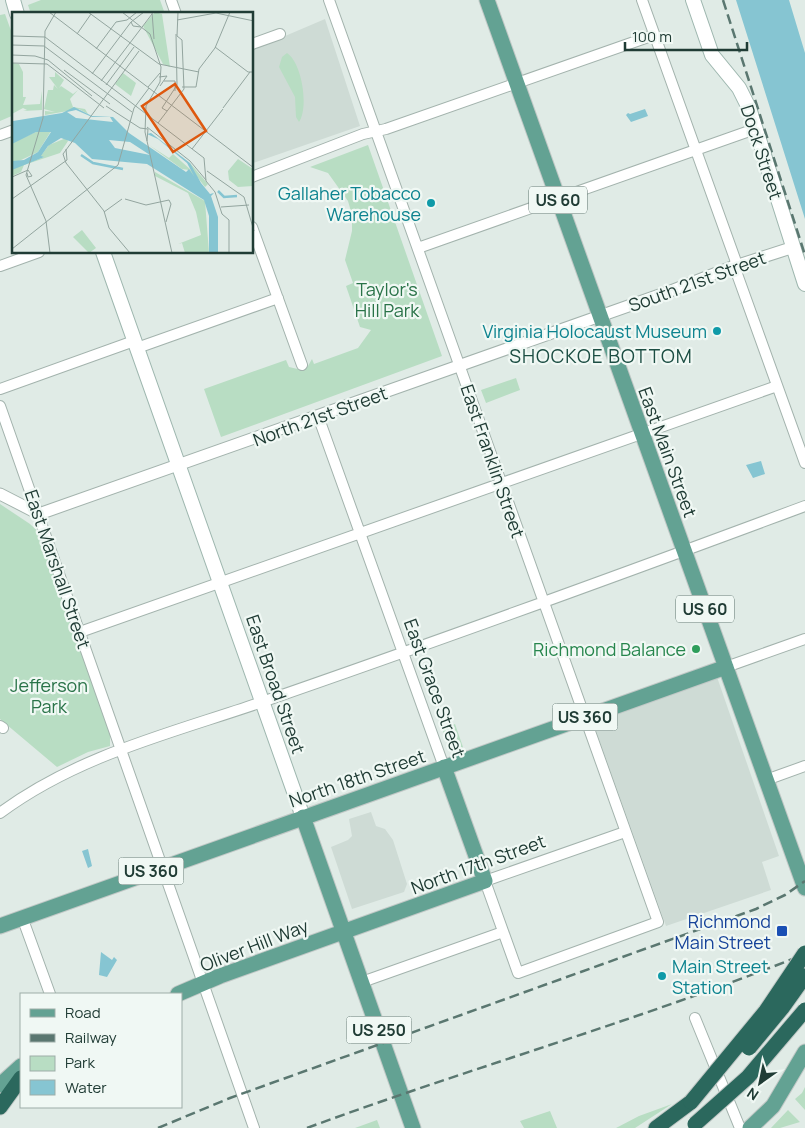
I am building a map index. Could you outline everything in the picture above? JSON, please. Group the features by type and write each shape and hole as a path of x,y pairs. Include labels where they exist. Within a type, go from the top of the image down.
{"highway":[{"path":"687,1105 766,1011 805,954"},
{"path":"656,1128 687,1105 744,1052 782,1008 805,976"},
{"path":"693,1126 748,1077 805,1010"},
{"path":"0,1107 7,1079"}],"main road":[{"path":"0,4 11,0 17,12"},
{"name":"East Main Street","path":"486,0 805,888"},
{"name":"Dock Street","path":"693,0 710,50 743,94 805,284"},
{"name":"East Broad Street","path":"104,254 413,1128"},
{"name":"North 18th Street","path":"0,926 726,667"},
{"name":"East Grace Street","path":"444,767 485,881"},
{"name":"North 17th Street","path":"344,932 485,881"},
{"name":"Oliver Hill Way","path":"181,993 220,976 344,932"},
{"path":"750,1128 773,1106 805,1052"},
{"path":"7,1079 20,1067"}],"street":[{"path":"171,0 175,12"},
{"name":"East Franklin Street","path":"329,0 583,718 658,922 518,972"},
{"path":"642,0 805,462"},
{"path":"254,43 280,34"},
{"path":"254,177 363,134 654,35"},
{"path":"418,248 755,129"},
{"path":"0,135 12,131"},
{"path":"254,232 302,365"},
{"name":"South 21st Street","path":"600,316 736,266 794,247"},
{"path":"0,266 33,254"},
{"path":"0,389 278,298"},
{"name":"North 21st Street","path":"39,514 178,467 600,316"},
{"path":"80,632 777,386"},
{"name":"East Marshall Street","path":"0,406 254,1128"},
{"name":"East Grace Street","path":"318,416 444,767"},
{"path":"0,494 39,514"},
{"path":"0,813 62,773 121,748 262,702 805,506"},
{"path":"726,667 805,640"},
{"path":"766,780 805,766"},
{"name":"North 17th Street","path":"485,881 625,832"},
{"name":"East Grace Street","path":"485,881 518,972"},
{"path":"22,917 50,993"},
{"path":"362,982 503,932"},
{"path":"694,1018 740,1128"}],"shaded area":[{"path":"325,19 360,126 254,163 254,49"},
{"path":"717,677 779,856 762,862 771,890 666,926 593,722"},
{"path":"371,812 376,826 385,829 393,840 407,884 404,892 352,909 331,847 348,840 352,836 349,819"}],"green space":[{"path":"41,0 160,0 164,12 30,12 28,5"},
{"path":"5,14 12,33 12,116 0,121 0,15"},
{"path":"287,53 297,66 304,96 302,115 299,122 296,117 295,97 279,67 282,57"},
{"name":"Taylor's Hill Park","path":"368,145 442,356 221,437 204,389 286,360 289,367 302,370 308,366 312,359 314,364 358,348 371,330 360,327 346,286 353,283 345,260 352,231 352,215 348,201 328,173 310,167"},
{"path":"516,378 520,390 486,403 481,390"},
{"name":"Jefferson Park","path":"0,504 30,524 48,541 110,718 110,746 88,752 57,767 0,719"},
{"path":"455,724 463,747 450,751 442,728"},
{"path":"805,1087 805,1110 795,1099 802,1093"},
{"path":"672,1104 635,1128 616,1128 639,1116"},
{"path":"788,1110 800,1122 780,1128 771,1128"},
{"path":"550,1111 557,1128 524,1128 520,1121"},
{"path":"377,1120 380,1128 355,1128"}],"water":[{"path":"736,0 789,0 805,53 805,219"},
{"path":"645,109 648,116 631,122 626,115 628,113"},
{"path":"761,461 765,474 753,478 746,465"},
{"path":"88,849 92,866 88,868 82,851"},
{"path":"101,952 112,960 114,957 117,960 107,977 99,975"}],"railway":[{"path":"723,0 805,255"},
{"path":"158,1128 230,1098 756,909 785,895 805,881"},
{"path":"307,1128 431,1084 619,1022 805,954"}],"place":[{"name":"Gallaher Tobacco Warehouse","path":"431,203"},
{"name":"Virginia Holocaust Museum","path":"717,331"},
{"name":"Richmond Balance","path":"696,649"},
{"name":"Richmond Main Street","path":"782,931"},
{"name":"Main Street Station","path":"662,976"}],"district":[{"name":"SHOCKOE BOTTOM","path":"601,356"}]}
